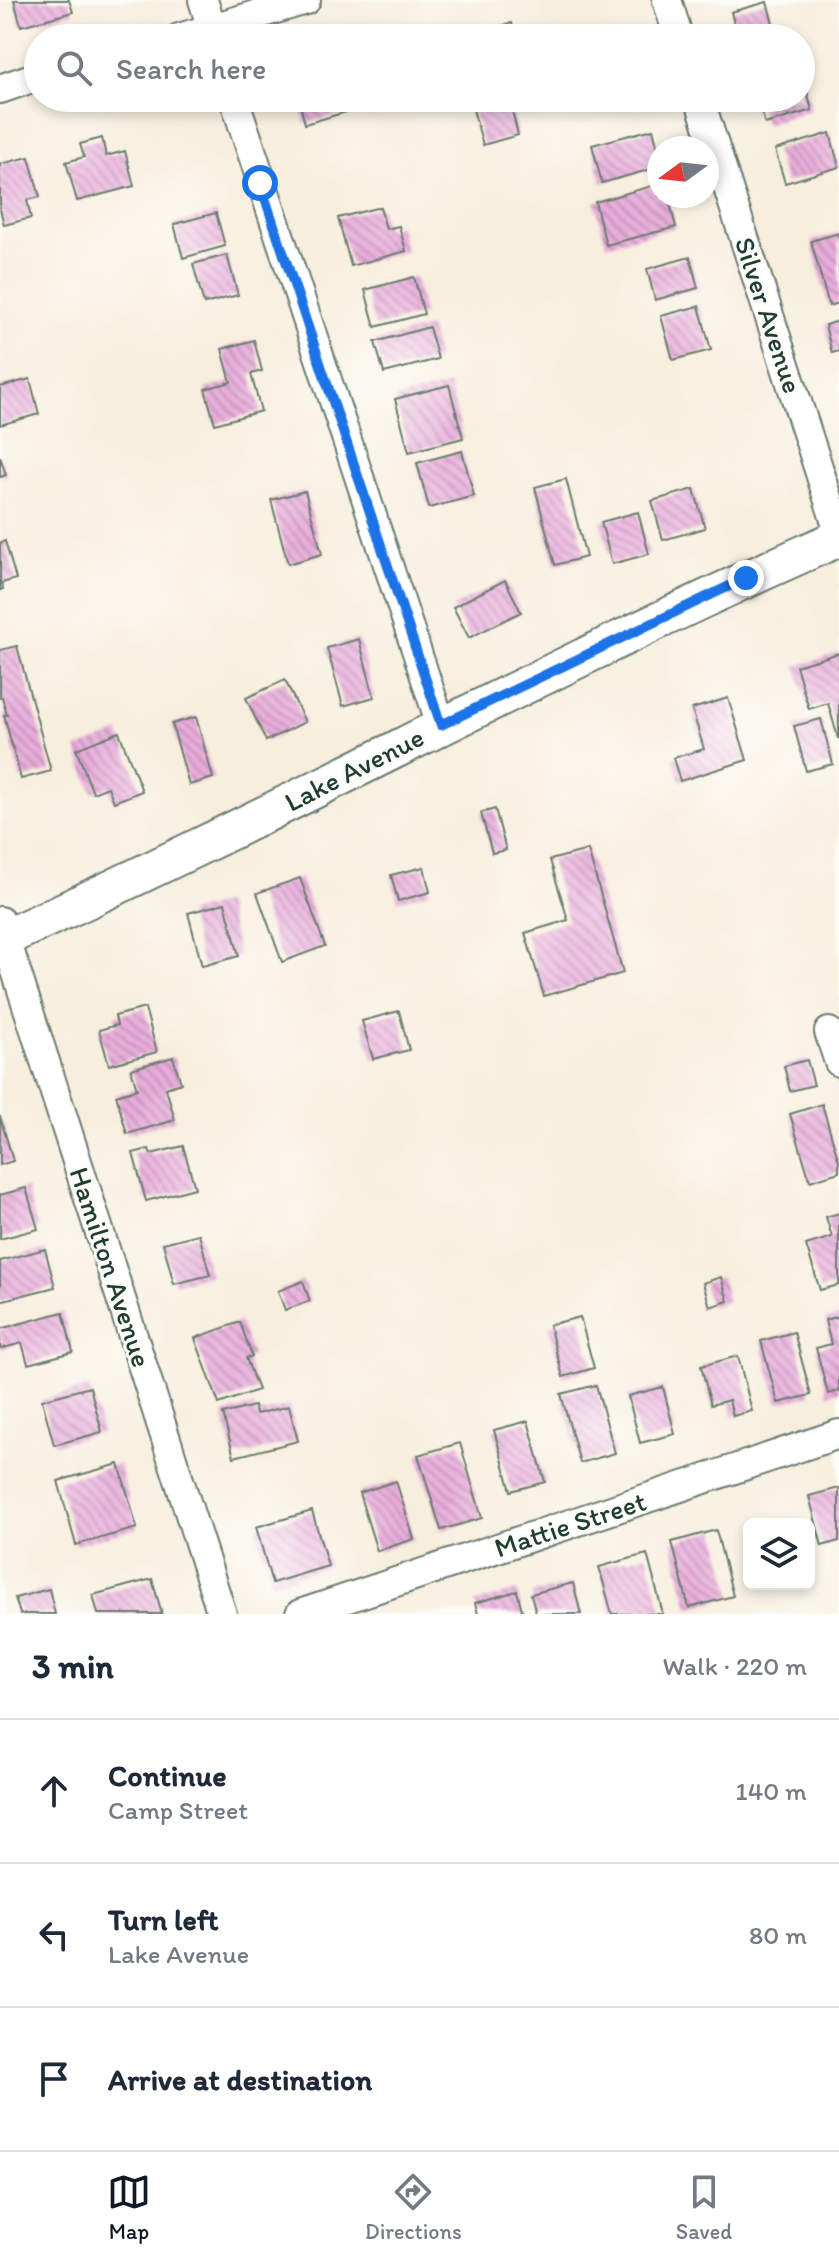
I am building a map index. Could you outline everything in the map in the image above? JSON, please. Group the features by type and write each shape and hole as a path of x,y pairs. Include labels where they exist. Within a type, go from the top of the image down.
{"street":[{"path":"203,0 211,24"},
{"path":"241,24 306,0"},
{"path":"667,0 675,24"},
{"path":"0,89 24,81"},
{"path":"239,112 441,725"},
{"name":"Silver Avenue","path":"703,112 839,535"},
{"name":"Lake Avenue","path":"2,933 173,861 441,725 839,535"},
{"name":"Hamilton Avenue","path":"2,933 222,1614"},
{"path":"829,1032 839,1062"},
{"name":"Mattie Street","path":"300,1614 839,1434"}],"building":[{"path":"14,0 69,0 73,12 21,26"},
{"path":"767,2 773,24 734,24 731,12"},
{"path":"302,112 346,112 305,124"},
{"path":"474,112 512,112 518,135 483,145"},
{"path":"761,112 805,112 765,124"},
{"path":"653,129 655,136 647,136 647,170 602,183 592,145"},
{"path":"830,133 839,167 785,183 775,150"},
{"path":"102,138 106,156 125,151 134,186 77,201 66,162 84,157 80,144"},
{"path":"29,157 40,197 27,200 31,218 4,225 0,209 0,164"},
{"path":"647,187 647,208 671,208 676,227 606,245 595,202"},
{"path":"380,207 386,229 399,226 406,251 351,266 338,218"},
{"path":"216,213 225,246 183,258 174,224"},
{"path":"839,233 839,303 829,306 811,241"},
{"path":"227,255 238,295 204,304 193,264"},
{"path":"690,257 698,288 655,300 647,269"},
{"path":"414,277 424,314 375,327 365,290"},
{"path":"699,306 711,350 673,360 661,316"},
{"path":"839,321 839,351 832,353 825,325"},
{"path":"429,327 438,359 384,373 375,342"},
{"path":"254,340 262,371 251,374 261,411 215,424 205,389 231,382 222,349"},
{"path":"30,379 39,414 0,425 0,387"},
{"path":"449,385 463,438 409,452 395,399"},
{"path":"462,451 474,496 429,508 417,463"},
{"path":"0,456 6,475 0,477"},
{"path":"566,479 586,557 555,565 535,487"},
{"path":"694,489 705,528 663,540 652,501"},
{"path":"305,491 322,554 288,564 271,500"},
{"path":"638,512 649,554 612,564 601,522"},
{"path":"5,541 16,579 2,583 3,589 0,590 0,543"},
{"path":"505,580 521,612 469,638 453,607"},
{"path":"359,639 374,697 343,706 327,648"},
{"path":"17,646 51,771 21,779 4,715 7,715 0,698 0,650"},
{"path":"839,653 838,738 828,703 809,709 796,666"},
{"path":"285,680 305,722 266,741 246,698"},
{"path":"728,698 747,760 680,781 673,758 704,749 692,709"},
{"path":"196,717 213,778 189,785 172,724"},
{"path":"821,719 833,764 806,771 794,726"},
{"path":"119,732 142,791 114,802 108,787 93,793 76,749"},
{"path":"495,809 506,850 492,853 481,813"},
{"path":"588,850 623,973 544,996 525,933 568,920 550,860"},
{"path":"424,867 430,892 398,901 391,875"},
{"path":"300,878 325,946 282,962 257,893"},
{"path":"225,903 239,956 202,966 188,913"},
{"path":"145,1008 157,1052 109,1065 99,1030 117,1025 115,1016"},
{"path":"399,1011 409,1050 373,1059 362,1021"},
{"path":"173,1057 181,1083 166,1088 175,1120 127,1134 116,1095 137,1089 131,1069"},
{"path":"807,1060 814,1085 790,1091 784,1066"},
{"path":"822,1104 839,1162 839,1172 810,1181 790,1114"},
{"path":"0,1116 13,1161 0,1165"},
{"path":"183,1146 195,1188 146,1201 133,1153 149,1149 151,1154"},
{"path":"26,1188 38,1229 0,1239 0,1195"},
{"path":"839,1213 839,1285 820,1290 806,1245 832,1237 826,1217"},
{"path":"199,1234 210,1275 174,1284 163,1243"},
{"path":"45,1249 55,1287 0,1301 0,1261"},
{"path":"721,1277 728,1301 710,1307 703,1283"},
{"path":"303,1281 310,1301 285,1310 278,1291"},
{"path":"63,1312 73,1352 28,1364 22,1343 0,1349 0,1329"},
{"path":"839,1316 839,1391 828,1394 816,1348 831,1344 825,1320"},
{"path":"580,1317 594,1368 563,1377 549,1325"},
{"path":"240,1322 252,1356 246,1358 258,1390 219,1404 195,1338"},
{"path":"794,1332 811,1395 778,1403 761,1341"},
{"path":"738,1356 752,1411 733,1416 729,1400 711,1405 701,1366"},
{"path":"596,1385 615,1453 580,1463 561,1394"},
{"path":"90,1387 102,1432 54,1445 42,1400"},
{"path":"663,1387 675,1434 640,1443 628,1396"},
{"path":"254,1406 256,1414 289,1406 298,1441 234,1457 223,1414"},
{"path":"528,1421 545,1482 511,1491 494,1430"},
{"path":"460,1443 482,1518 441,1530 418,1455"},
{"path":"119,1464 137,1528 76,1545 58,1481"},
{"path":"396,1481 414,1539 377,1551 359,1493"},
{"path":"839,1488 839,1541 822,1546 809,1496"},
{"path":"312,1511 328,1566 272,1583 256,1527"},
{"path":"716,1530 733,1596 689,1608 672,1542"},
{"path":"647,1554 663,1614 612,1614 599,1567"},
{"path":"152,1579 162,1614 98,1614 93,1595"},
{"path":"573,1583 581,1614 536,1614 531,1594"},
{"path":"49,1589 55,1614 20,1614 15,1598"},
{"path":"517,1591 523,1614 478,1614 475,1603"}],"route":[{"path":"260,183 441,725 746,578"}]}
